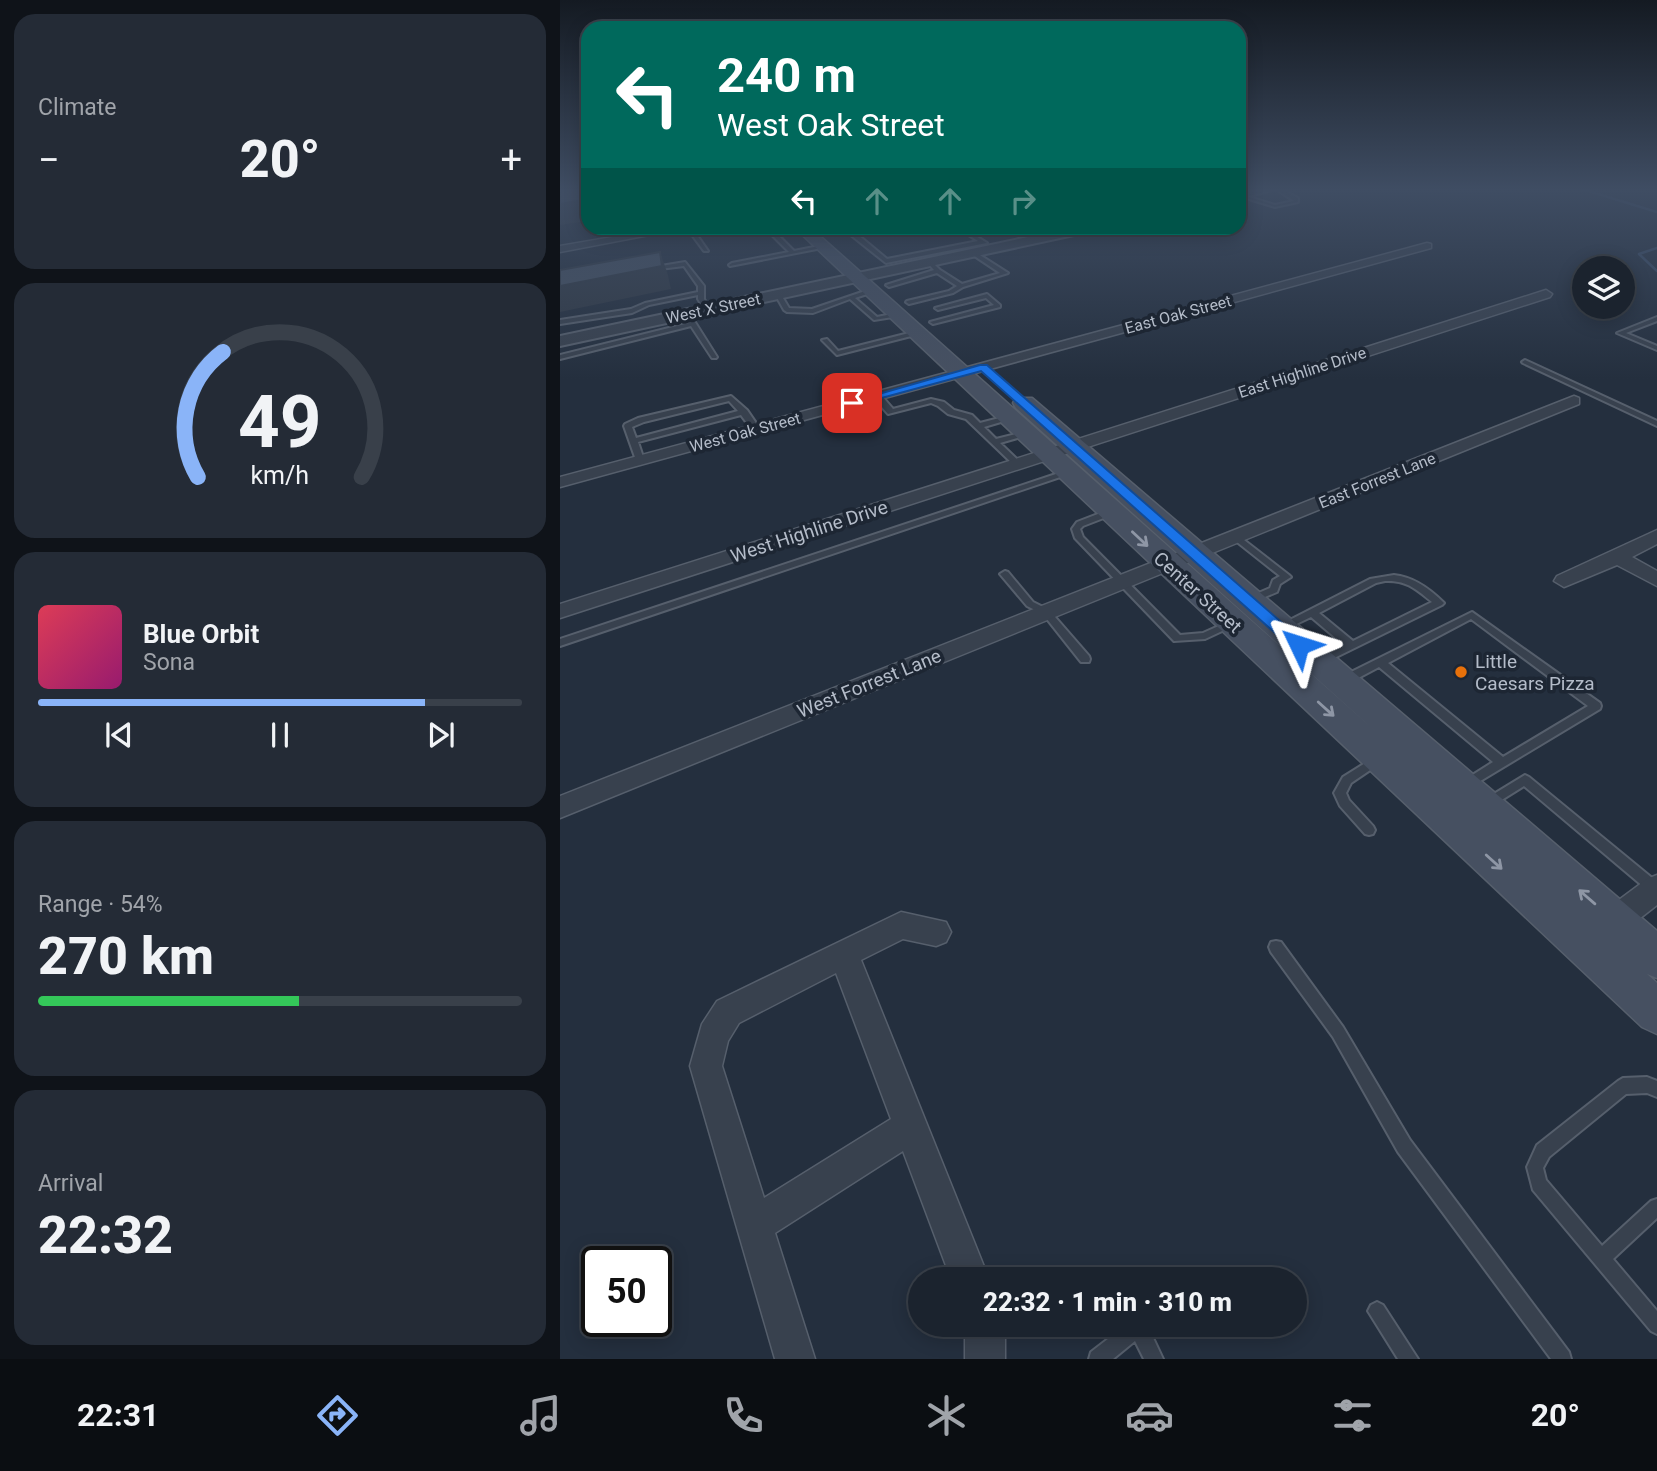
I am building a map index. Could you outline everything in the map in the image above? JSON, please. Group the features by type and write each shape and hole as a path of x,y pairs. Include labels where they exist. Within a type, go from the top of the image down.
{"main road":[{"name":"Center Street","path":"851,252 891,298 1062,456 1240,612 1380,758 1657,1012"},
{"name":"Center Street","path":"971,371 1009,431 1062,456 1111,512 1179,558"},
{"name":"Center Street","path":"1240,612 1280,629 1657,958"},
{"path":"1380,758 1409,742"}],"street":[{"name":"West X Street","path":"560,341 690,319 708,309 778,294 891,298 934,266 968,252"},
{"name":"East Oak Street","path":"971,371 1404,252"},
{"name":"East Highline Drive","path":"1062,456 1546,294"},
{"name":"West Oak Street","path":"560,482 971,371"},
{"name":"East Forrest Lane","path":"1179,558 1574,401"},
{"name":"West Highline Drive","path":"560,611 1017,463 1062,456"},
{"path":"1564,580 1618,557 1657,536"},
{"path":"1618,557 1657,580"},
{"name":"West Forrest Lane","path":"560,807 1179,558"},
{"path":"1584,944 1656,888"},
{"path":"795,1359 706,1066 713,1035 729,1012 901,925 936,932"},
{"path":"844,954 965,1267"},
{"path":"754,1225 911,1126"},
{"path":"985,1337 985,1359"}],"lane":[{"path":"870,252 886,261 945,252"},
{"path":"778,294 787,310 803,312 951,292 961,286 1004,273 987,252"},
{"path":"732,265 793,253"},
{"path":"642,270 685,264 701,286 708,309"},
{"path":"934,266 961,286"},
{"path":"560,322 632,311 647,304 701,293"},
{"path":"825,340 837,353 891,298 987,296 998,306 891,298"},
{"path":"560,357 690,319 714,357"},
{"path":"1657,319 1620,333 1657,348"},
{"path":"1525,362 1653,419 1657,424"},
{"path":"877,396 891,412 930,401 969,417 979,426 1009,431"},
{"path":"640,460 628,426 641,420 727,398 735,399 756,429"},
{"path":"633,441 744,412"},
{"path":"979,426 1009,431"},
{"path":"1009,431 1017,463"},
{"path":"560,643 1062,456"},
{"path":"1111,512 1080,524 1077,534 1178,639 1205,636 1275,590 1276,582 1286,577 1236,536"},
{"path":"1004,574 1030,604 1046,612 1085,659"},
{"path":"1280,629 1314,614 1325,604 1387,577 1404,576 1439,603 1318,662"},
{"path":"1314,614 1352,645"},
{"path":"1341,682 1472,615 1596,706 1502,763 1473,797"},
{"path":"1380,662 1502,763"},
{"path":"1369,830 1343,803 1340,793 1347,780 1380,758"},
{"path":"1473,797 1525,780 1656,888"},
{"path":"1276,947 1339,1032 1404,1146 1562,1359"},
{"path":"1657,1089 1647,1084 1623,1086 1543,1151 1535,1167 1539,1184 1657,1325"},
{"path":"1601,1258 1657,1207"},
{"path":"1377,1311 1409,1359"},
{"path":"1098,1359 1138,1327 1154,1359"}],"building":[{"path":"658,252 660,252 662,266 560,286 560,270"}],"waterway":[{"path":"1644,252 1639,254 1657,271"}],"place":[{"name":"Little Caesars Pizza","path":"1461,672"}],"route":[{"path":"852,403 983,367 1299,645"}]}
